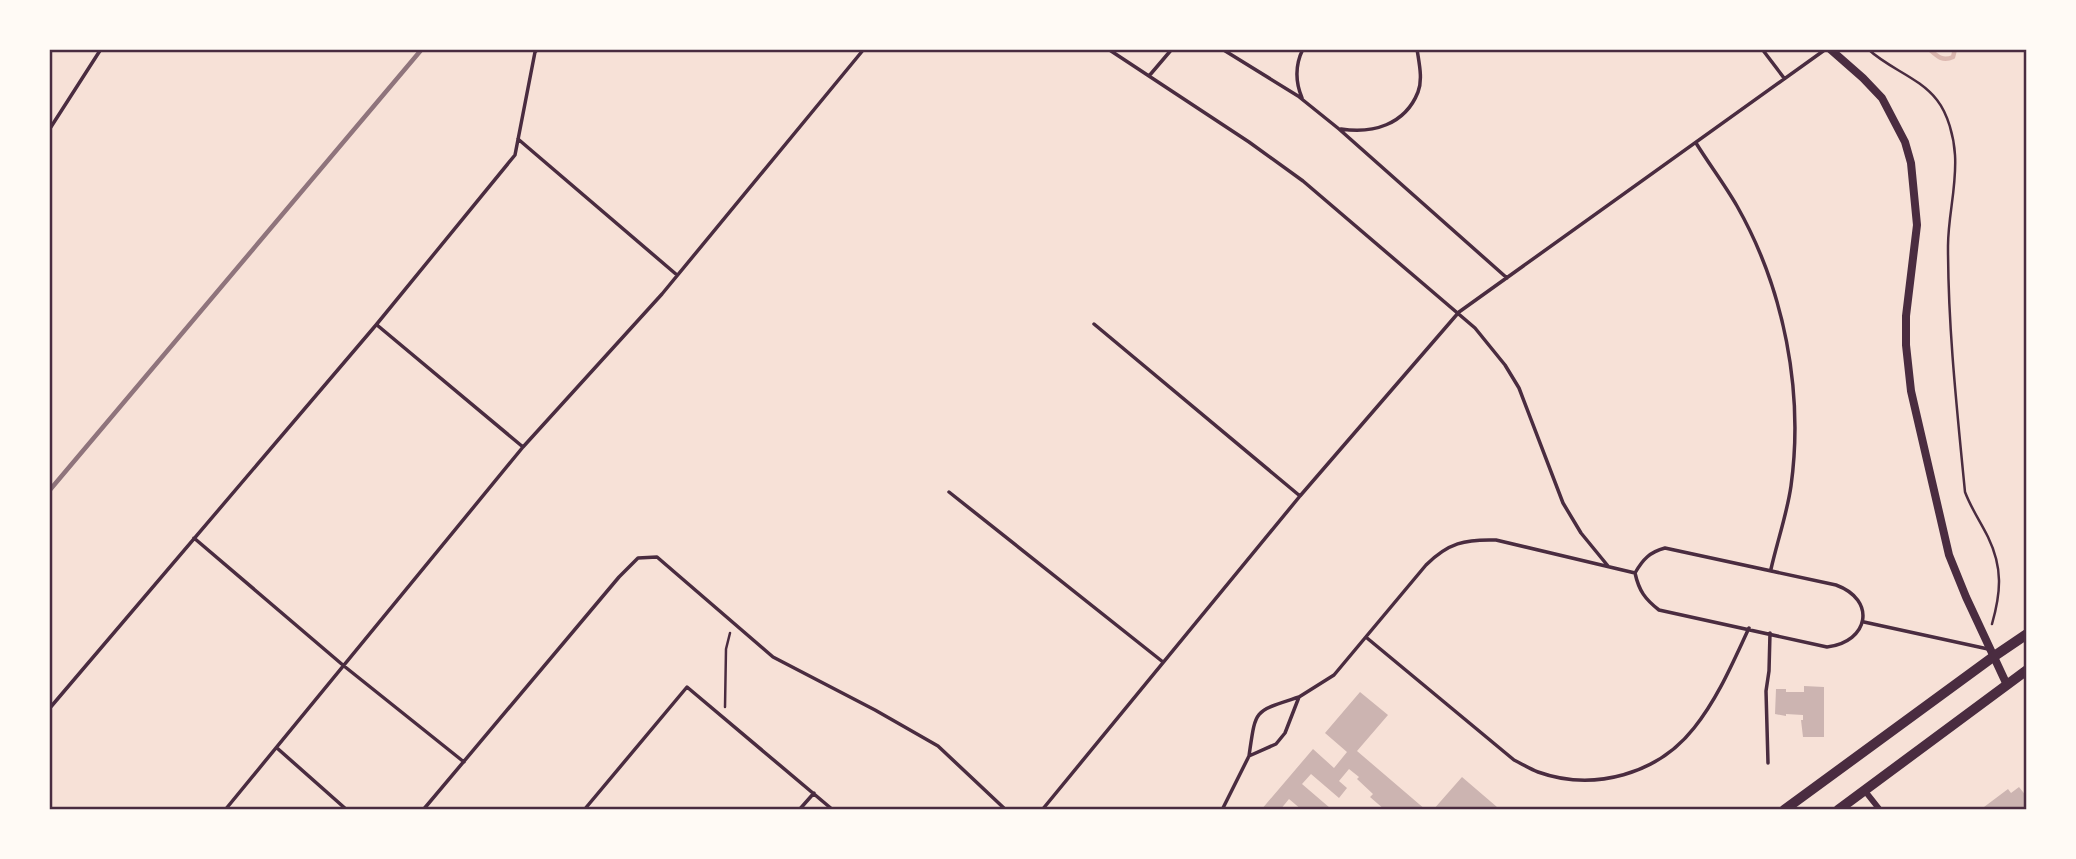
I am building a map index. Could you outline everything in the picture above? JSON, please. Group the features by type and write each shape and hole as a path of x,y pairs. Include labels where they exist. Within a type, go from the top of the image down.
{"main road":[{"path":"1784,810 1992,653 2027,634"},
{"path":"1838,810 2027,670"}],"street":[{"path":"1828,49 1882,98 1905,142 1911,163 1917,225 1906,316 1911,391 1949,555 2007,685"},
{"path":"1865,790 1880,810"}],"lane":[{"path":"49,130 101,49"},
{"path":"49,709 376,325 515,155 535,52 538,49"},
{"path":"225,810 523,447 677,275 864,49"},
{"path":"1108,49 1303,181 1475,328 1505,365 1519,388 1563,503 1581,533 1608,566"},
{"path":"1149,76 1172,49"},
{"path":"1222,49 1304,101 1339,129 1507,278"},
{"path":"1303,49 1297,68 1297,82 1304,101"},
{"path":"1339,129 1357,132 1372,130 1395,121 1405,112 1419,91 1418,49"},
{"path":"1762,49 1784,79"},
{"path":"1042,810 1300,496 1459,312 1828,49"},
{"path":"518,139 677,275"},
{"path":"1696,143 1737,206 1759,253 1777,307 1791,368 1794,430 1791,486 1771,569"},
{"path":"1094,324 1300,496"},
{"path":"376,325 523,447"},
{"path":"949,492 1163,662"},
{"path":"194,538 344,666 464,762"},
{"path":"1222,810 1250,756 1255,719 1265,708 1299,697 1334,675 1439,552 1454,544 1474,539 1496,540 1635,573"},
{"path":"1665,548 1771,569 1849,589 1858,598 1863,610 1864,622 1858,632 1839,646 1827,647 1660,610 1647,601 1638,588 1635,573 1653,551 1665,548"},
{"path":"423,810 619,577 638,558 657,557 773,657 875,709 938,746 1006,810"},
{"path":"1864,622 1992,653"},
{"path":"1366,638 1514,760 1536,771 1560,778 1590,781 1617,777 1642,769 1679,745 1695,727 1720,689 1749,628"},
{"path":"1768,763 1766,691 1770,633"},
{"path":"584,810 687,687 833,810"},
{"path":"1250,756 1276,744 1285,733 1299,697"},
{"path":"277,748 347,810"},
{"path":"799,810 814,793"}],"path":[{"path":"1868,49 1876,57 1924,86 1947,117 1952,136 1955,153 1954,195 1948,243 1951,348 1965,492 1971,509 1990,541 2001,579 1999,600 1990,629"},
{"path":"726,720 726,649 734,624"}],"building":[{"path":"1804,686 1824,687 1824,737 1803,737 1803,715 1775,714 1776,689 1804,692"},
{"path":"1360,692 1388,715 1357,751 1426,810 1385,810 1370,797 1373,794 1349,769 1339,781 1347,788 1339,798 1311,774 1302,784 1330,808 1328,810 1302,810 1289,799 1280,810 1261,810 1313,749 1334,768 1347,752 1325,733"},
{"path":"1462,777 1497,807 1495,810 1433,810"},
{"path":"2019,787 2027,797 2027,810 1980,810 2008,789 2011,793"}],"waterway":[{"path":"1929,49 1946,59 1953,57 1955,49"}],"railway":[{"path":"49,491 422,49"}]}
